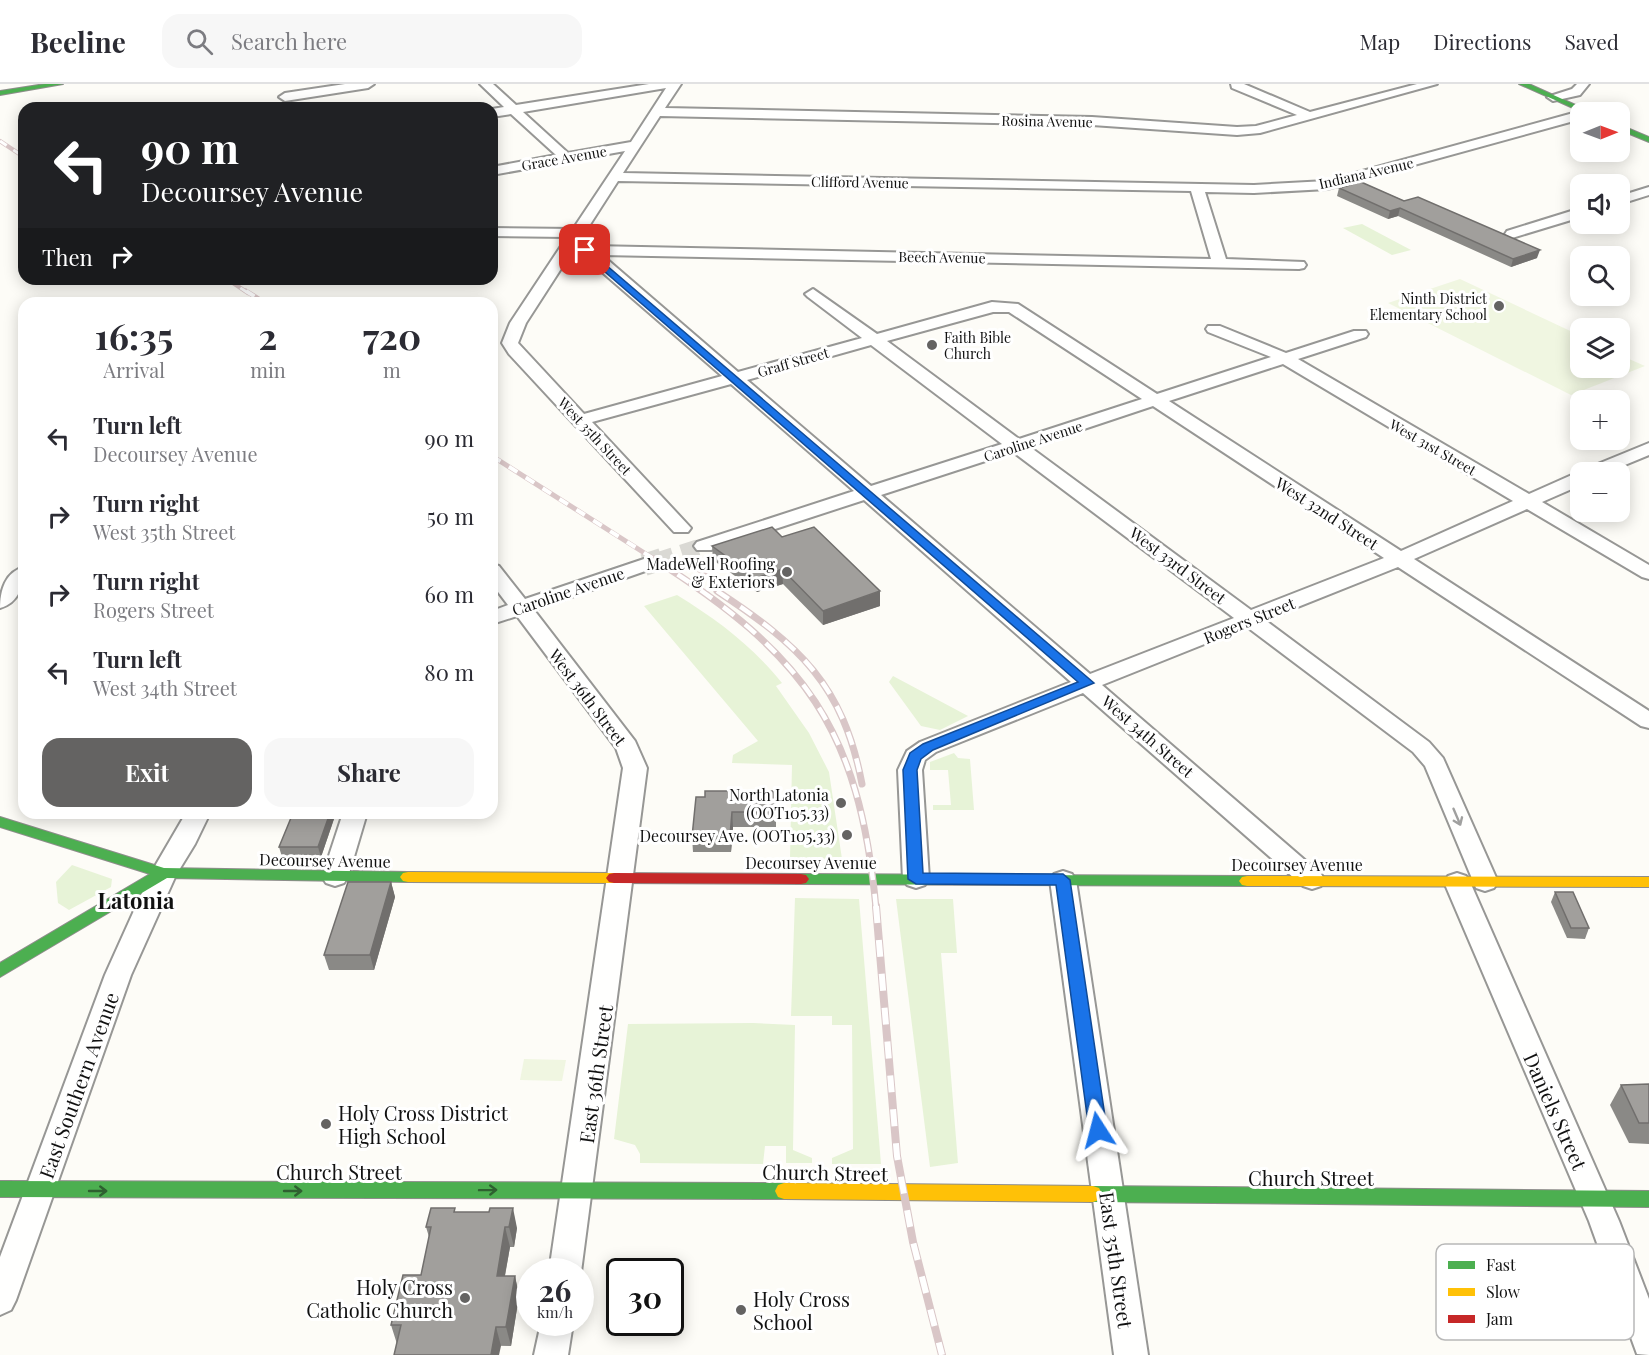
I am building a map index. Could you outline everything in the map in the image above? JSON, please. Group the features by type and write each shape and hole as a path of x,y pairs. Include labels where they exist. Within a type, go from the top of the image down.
{"main road":[{"path":"0,93 59,84"},
{"path":"1523,84 1570,104"},
{"path":"1630,131 1649,140"},
{"name":"Decoursey Avenue","path":"0,822 164,873 335,877 623,876 1649,882"},
{"path":"0,971 164,873"},
{"name":"Church Street","path":"0,1190 578,1189 1108,1196 1649,1199"}],"street":[{"path":"275,84 289,102"},
{"path":"285,97 368,84"},
{"path":"486,84 565,158"},
{"path":"498,112 673,84"},
{"path":"579,240 673,84"},
{"path":"1387,84 1404,91"},
{"name":"Rosina Avenue","path":"657,112 1092,121 1238,131 1256,130 1431,84"},
{"path":"1553,97 1576,92 1583,84"},
{"path":"1236,86 1309,116"},
{"name":"Indiana Avenue","path":"1144,186 1277,188 1340,182 1570,118"},
{"name":"Grace Avenue","path":"498,170 635,145"},
{"name":"Clifford Avenue","path":"617,174 1089,187 1144,186"},
{"path":"1197,187 1220,263"},
{"path":"1630,197 1649,191"},
{"path":"1512,234 1570,216"},
{"name":"Beech Avenue","path":"498,233 579,240 1299,265"},
{"name":"West 35th Street","path":"579,240 518,323 510,343 681,528"},
{"name":"West 34th Street","path":"579,240 866,495 1087,683 1312,880"},
{"name":"West 33rd Street","path":"813,294 1421,747 1435,763 1471,882"},
{"name":"Graff Street","path":"581,420 992,307 1005,306"},
{"name":"West 32nd Street","path":"1005,306 1019,311 1649,721"},
{"name":"West 31st Street","path":"1214,329 1275,353 1649,573"},
{"name":"Caroline Avenue","path":"704,546 1360,334"},
{"path":"1617,462 1649,448"},
{"name":"Rogers Street","path":"916,879 910,770 915,756 928,747 1399,560 1570,483"},
{"name":"Caroline Avenue","path":"498,616 644,565"},
{"name":"West 36th Street","path":"498,578 627,746 634,762 634,784 623,876"},
{"path":"498,610 519,608"},
{"name":"East Southern Avenue","path":"0,1300 118,975 164,873 183,844 195,819"},
{"path":"335,877 354,819"},
{"name":"East 36th Street","path":"567,1258 623,876"},
{"name":"East 35th Street","path":"1063,880 1131,1355"},
{"name":"Daniels Street","path":"1471,882 1611,1244"},
{"name":"Daniels Street","path":"1634,1303 1649,1343"},
{"path":"551,1355 554,1336"}],"green space":[{"path":"1362,224 1411,250 1392,255 1343,228"},
{"path":"1460,279 1570,331 1570,378 1614,378 1584,390 1570,390 1570,394 1388,303"},
{"path":"1630,359 1645,366 1630,372"},
{"path":"677,595 734,635 782,683 776,686 809,733 829,772 842,859 790,858 792,765 732,763 733,755 758,741 644,606"},
{"path":"893,676 968,716 940,730 921,726 889,682"},
{"path":"954,753 958,758 970,759 974,810 933,810 933,805 951,805 948,770 930,770 930,762"},
{"path":"72,865 112,879 111,887 69,910 58,903 56,882"},
{"path":"795,898 859,899 881,1164 832,1164 832,1158 853,1149 852,1025 832,1025 832,1016 791,1016"},
{"path":"896,899 953,899 957,953 941,953 958,1163 930,1167"},
{"path":"628,1024 795,1025 793,1150 812,1158 812,1163 786,1163 786,1146 765,1146 763,1164 640,1163 640,1154 635,1145 614,1139"},
{"path":"524,1059 566,1060 562,1081 520,1080"}],"building":[{"path":"1361,182 1404,201 1418,197 1540,250 1513,259 1400,208 1390,211 1339,188"},
{"name":"MadeWell Roofing & Exteriors","path":"772,527 782,537 814,527 880,591 823,611 782,569 756,578 712,546"},
{"path":"705,791 776,791 776,812 732,812 730,836 692,837 696,797 705,797"},
{"path":"291,819 328,819 318,847 279,847"},
{"path":"348,882 391,882 370,955 324,955"},
{"path":"1555,892 1573,892 1589,928 1571,928"},
{"path":"1649,1084 1649,1123 1639,1123 1621,1085"},
{"name":"Holy Cross Catholic Church","path":"431,1208 455,1208 454,1212 489,1212 490,1208 513,1208 509,1227 505,1227 497,1276 515,1276 506,1327 496,1327 491,1355 394,1355 401,1325 391,1325 403,1275 421,1275 431,1227 426,1227"}],"tunnel":[{"path":"657,561 704,546"},
{"path":"644,565 662,559"}],"railway":[{"path":"0,141 18,153"},
{"path":"236,285 248,293"},
{"path":"246,291 256,297"},
{"path":"498,460 656,561"},
{"path":"656,561 706,594 750,629 786,664 815,702 838,744 855,791 868,845 876,908"},
{"path":"690,562 716,581"},
{"path":"717,591 772,630 813,670 843,719 854,749 862,784"},
{"path":"876,906 897,1156 913,1242 942,1355"}],"traffic: fast":[{"path":"0,93 59,84"},
{"path":"1523,84 1570,105"},
{"path":"1630,131 1649,140"},
{"path":"0,822 164,873"},
{"path":"0,971 164,873 408,877"},
{"path":"801,879 1247,881"},
{"path":"0,1189 784,1191"},
{"path":"1093,1194 1649,1199"}],"traffic: slow":[{"path":"408,877 614,878"},
{"path":"1247,881 1649,882"},
{"path":"784,1191 1093,1194"}],"traffic: jam":[{"path":"614,878 801,879"}],"place":[{"name":"Ninth District Elementary School","path":"1499,306"},
{"name":"Faith Bible Church","path":"932,345"},
{"name":"MadeWell Roofing & Exteriors","path":"787,572"},
{"name":"North Latonia (OOT105.33)","path":"841,803"},
{"name":"Decoursey Ave. (OOT105.33)","path":"847,835"},
{"name":"Holy Cross District High School","path":"326,1124"},
{"name":"Holy Cross Catholic Church","path":"465,1298"},
{"name":"Holy Cross School","path":"741,1310"}],"district":[{"name":"Latonia","path":"136,900"}],"route":[{"path":"585,250 901,525 1087,683 928,747 915,756 910,770 916,879 1063,880 1098,1130"}]}
